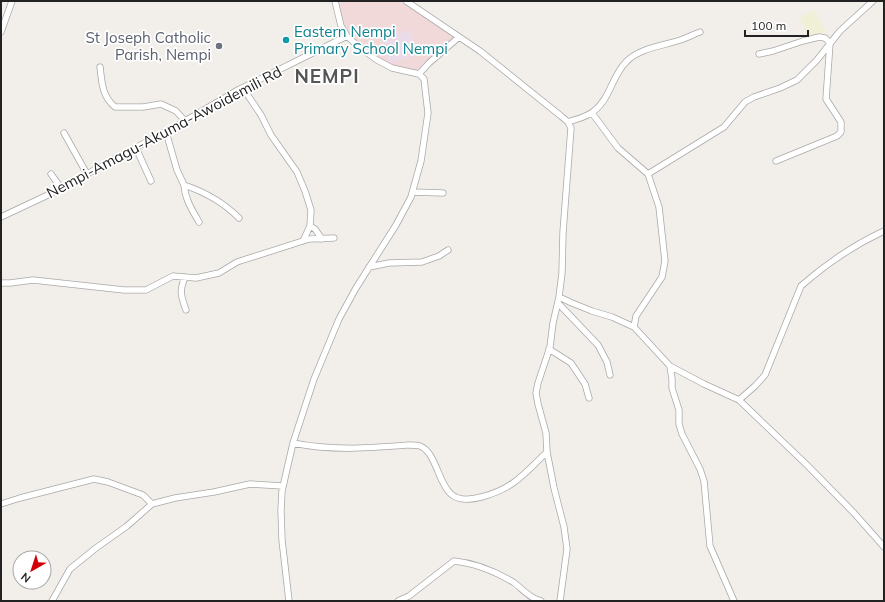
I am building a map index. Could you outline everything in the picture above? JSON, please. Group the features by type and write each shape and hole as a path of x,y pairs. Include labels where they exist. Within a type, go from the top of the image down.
{"street":[{"path":"1,32 12,1"},
{"path":"289,601 282,540 281,510 283,486 294,443 314,379 339,319 369,267 404,212 413,192 421,161 428,113 424,79 419,74 392,68 377,60 359,47 347,36 341,26 335,1"},
{"path":"406,1 480,51 568,122 571,128 563,232 562,273 549,349 536,393 546,433 547,452 564,527 567,549 560,601"},
{"path":"648,174 724,127 745,102 797,80 813,64 840,31 873,1"},
{"path":"568,122 592,113 603,102 626,62 634,56 648,49 685,39 700,32"},
{"name":"Nempi-Amagu-Akuma-Awoidemili Rd","path":"1,217 61,188 185,122 243,88 347,36"},
{"path":"419,74 428,63 459,37"},
{"path":"759,54 774,51 802,41 819,37 825,38 830,43 826,99 841,122 841,132 837,136 776,161"},
{"path":"100,67 102,87 108,101 115,107 143,107 161,104 176,111 185,122"},
{"path":"243,88 261,115 271,135 297,172 305,191 311,210 310,226 303,242"},
{"path":"592,113 618,148 648,174 659,207 665,261 662,277 636,316 634,326"},
{"path":"166,132 177,170 184,185 190,208 199,222"},
{"path":"64,133 87,174"},
{"path":"136,148 151,181"},
{"path":"51,174 61,188"},
{"path":"184,185 200,190 217,200 239,218"},
{"path":"413,192 443,193"},
{"path":"310,226 315,229 322,239"},
{"path":"739,400 765,375 801,286 811,277 862,242 884,231"},
{"path":"1,282 10,283 33,280 124,290 146,290 173,276 196,278 219,273 237,262 309,239 334,238"},
{"path":"369,267 389,263 422,262 439,256 448,250"},
{"path":"185,277 181,287 186,310"},
{"path":"558,300 572,303 634,326 670,366 739,400 808,466 854,513 884,547"},
{"path":"558,300 598,345 607,362 610,375"},
{"path":"549,349 571,363 585,384 589,398"},
{"path":"670,366 672,388 679,410 679,424 682,434 700,468 704,480 710,546 734,601"},
{"path":"294,443 315,447 336,448 408,445 420,446 426,450 430,456 444,486 451,495 468,500 498,491 513,483 547,452"},
{"path":"1,504 94,479 108,482 143,495 152,504"},
{"path":"52,601 70,569 127,526 152,504 175,498 214,492 250,484 283,486"},
{"path":"398,601 412,593 454,561 468,563 498,575 514,583 535,599 541,601"}],"shaded area":[{"path":"335,1 398,1 408,6 456,39 419,74 390,67 347,36"},
{"path":"411,30 417,56 388,63 382,38"}],"green space":[{"path":"815,10 825,33 809,39 800,17"}],"place":[{"name":"Eastern Nempi Primary School Nempi","path":"286,40"},
{"name":"St Joseph Catholic Parish, Nempi","path":"219,46"}],"district":[{"name":"NEMPI","path":"327,76"}]}
